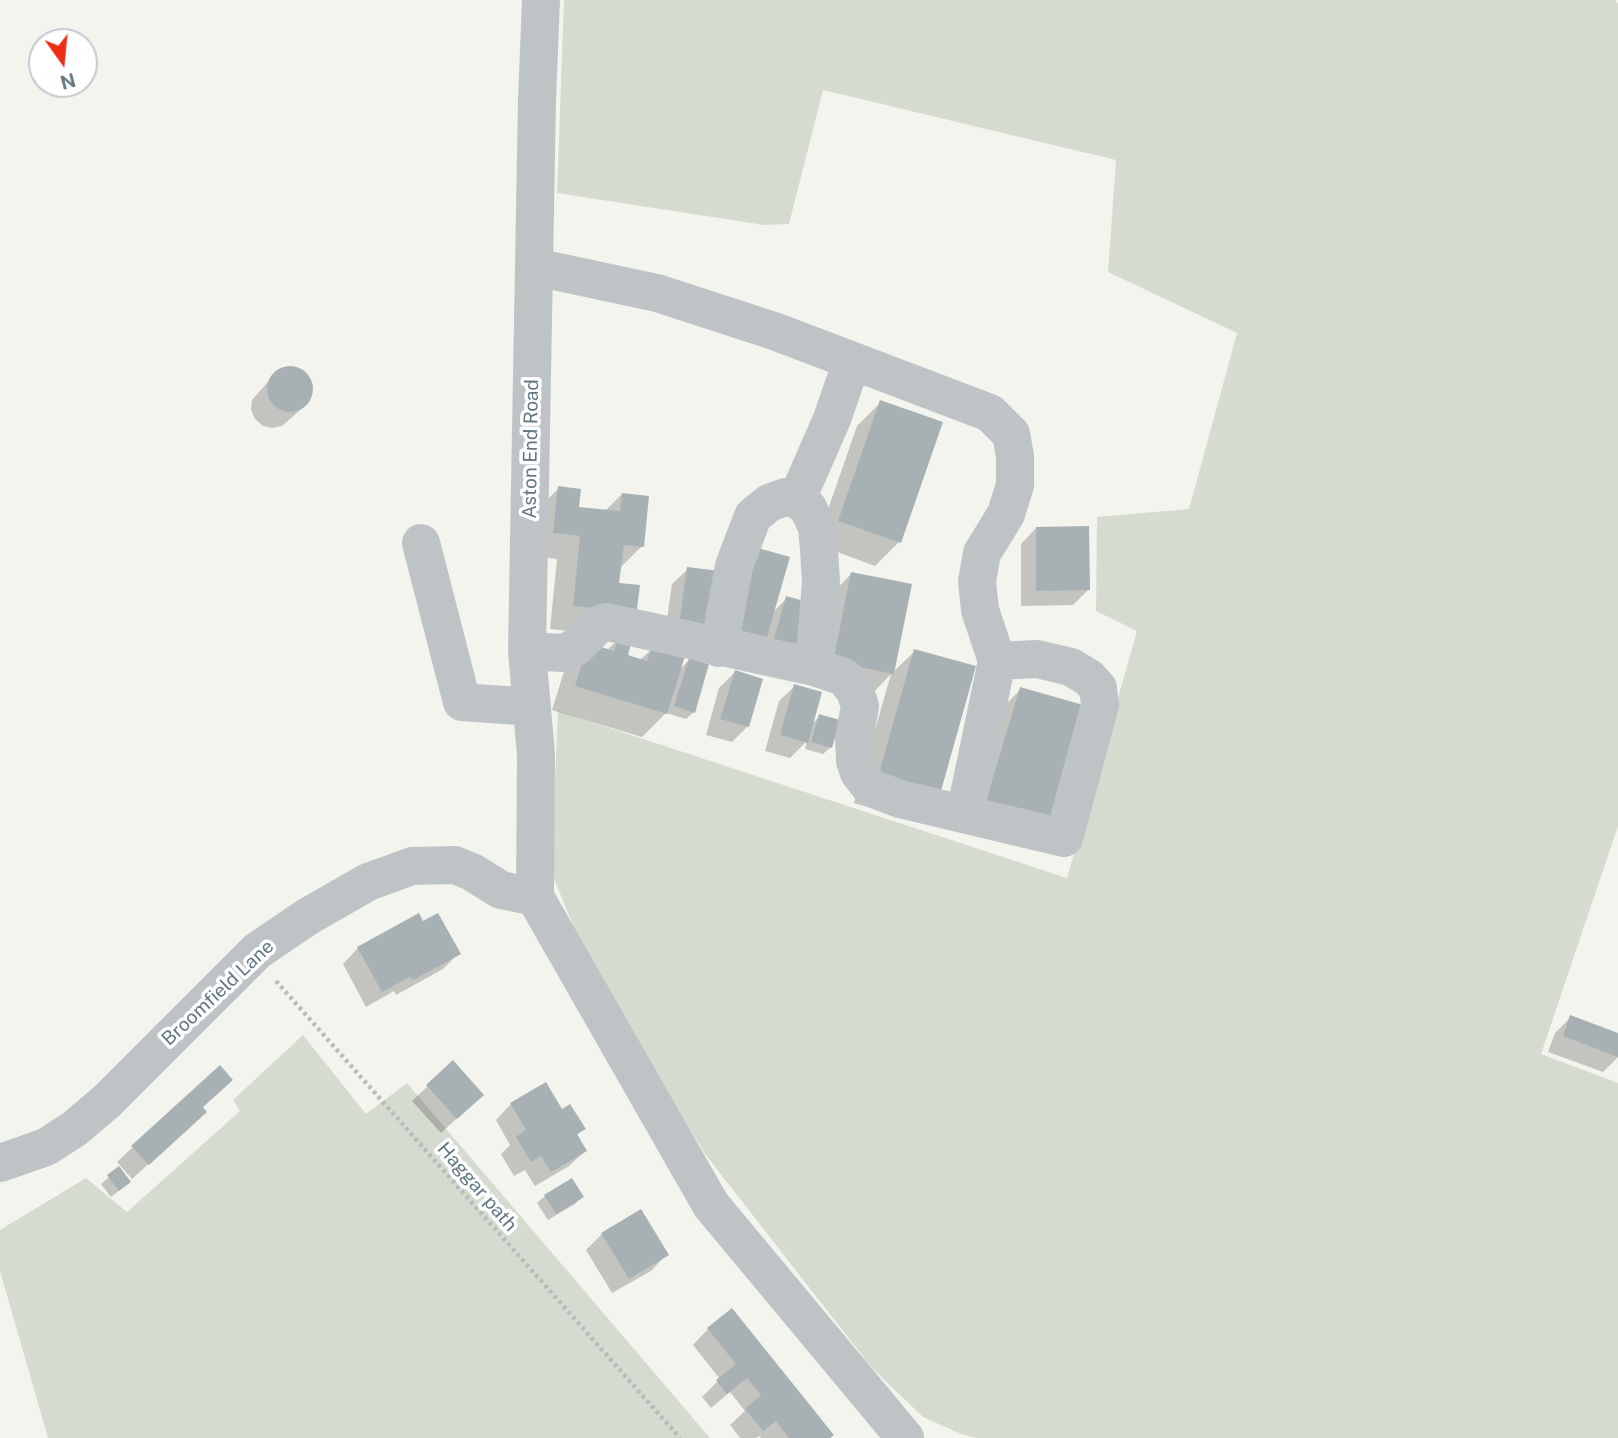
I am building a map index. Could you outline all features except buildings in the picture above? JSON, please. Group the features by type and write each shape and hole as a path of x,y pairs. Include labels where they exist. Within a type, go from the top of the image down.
{"street":[{"name":"Aston End Road","path":"536,897 536,755 527,651 541,0"},
{"path":"535,267 657,293 774,331 990,413 1011,434 1016,485 1006,514 982,553 977,581 980,610 997,661 965,814"},
{"path":"797,499 832,419 852,361"},
{"path":"719,648 734,566 753,516 769,503 785,497 797,499 808,508 817,527 821,582 814,667"},
{"path":"421,543 462,702 532,707"},
{"path":"527,651 564,653 576,648 599,624 607,622 814,667 844,677 855,691 860,706 854,739 855,761 859,773 871,788 900,799 1064,838 1100,705 1098,688 1089,678 1071,667 1037,659 997,661"},
{"name":"Broomfield Lane","path":"0,1163 46,1147 74,1129 107,1101 257,951 368,882 412,866 456,865 501,890 536,897"},
{"path":"536,897 711,1205 905,1438"}],"path":[{"name":"Haggar path","path":"257,951 283,989 680,1438"}],"shaded area":[{"path":"564,0 1615,0 1618,4 1618,826 1541,1054 1618,1083 1618,1438 977,1438 961,1434 923,1417 872,1368 705,1154 587,960 551,871 558,711 1067,878 1137,631 1096,611 1097,517 1189,509 1237,333 1108,272 1116,160 823,90 789,224 764,225 557,193"},
{"path":"303,1035 366,1114 407,1083 710,1438 48,1438 0,1271 0,1230 86,1178 127,1212 240,1111 233,1100"}]}
